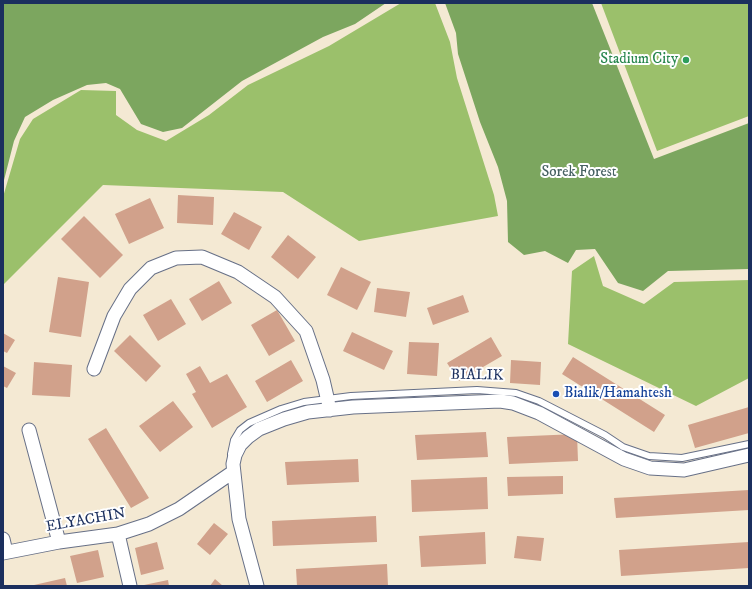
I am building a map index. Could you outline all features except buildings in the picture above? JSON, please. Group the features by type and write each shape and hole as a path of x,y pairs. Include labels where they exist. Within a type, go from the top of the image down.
{"street":[{"path":"94,369 114,316 130,289 151,268 176,258 202,257 238,272 276,297 306,331 329,404"},
{"name":"BIALIK","path":"258,586 239,519 233,472 235,455 240,445 259,429 329,404 353,407 500,401 513,403 539,413 624,459 650,468 684,470 749,455"},
{"path":"29,430 59,542"},
{"name":"ELYACHIN","path":"5,552 59,542 118,534 149,524 179,509 233,472"},
{"path":"118,534 130,586"},
{"path":"3,539 5,552"}],"lane":[{"name":"BIALIK","path":"329,404 358,396 496,391 516,393 539,401 605,435 623,447 649,456 682,458 749,444"}],"green space":[{"path":"3,3 386,3 355,24 323,37 242,81 182,128 163,132 141,124 120,89 106,83 87,85 53,100 25,117 14,141 3,184"},
{"path":"401,3 435,3 450,42 457,78 494,195 498,216 359,241 283,192 103,185 3,285 3,197 20,139 33,119 81,90 116,91 116,115 137,130 166,141 209,115 248,85 329,46"},
{"name":"Sorek Forest","path":"445,3 592,3 654,159 749,123 749,269 668,271 643,291 618,283 595,249 576,250 568,263 545,251 524,255 508,242 507,201 498,167 480,122 458,54 456,33"},
{"name":"Stadium City","path":"601,3 749,3 749,116 657,151"},
{"path":"594,256 603,286 644,304 674,282 749,280 749,378 696,406 568,344 572,271"}],"place":[{"name":"Stadium City","path":"686,60"},
{"name":"Bialik/Hamahtesh","path":"556,394"}]}
